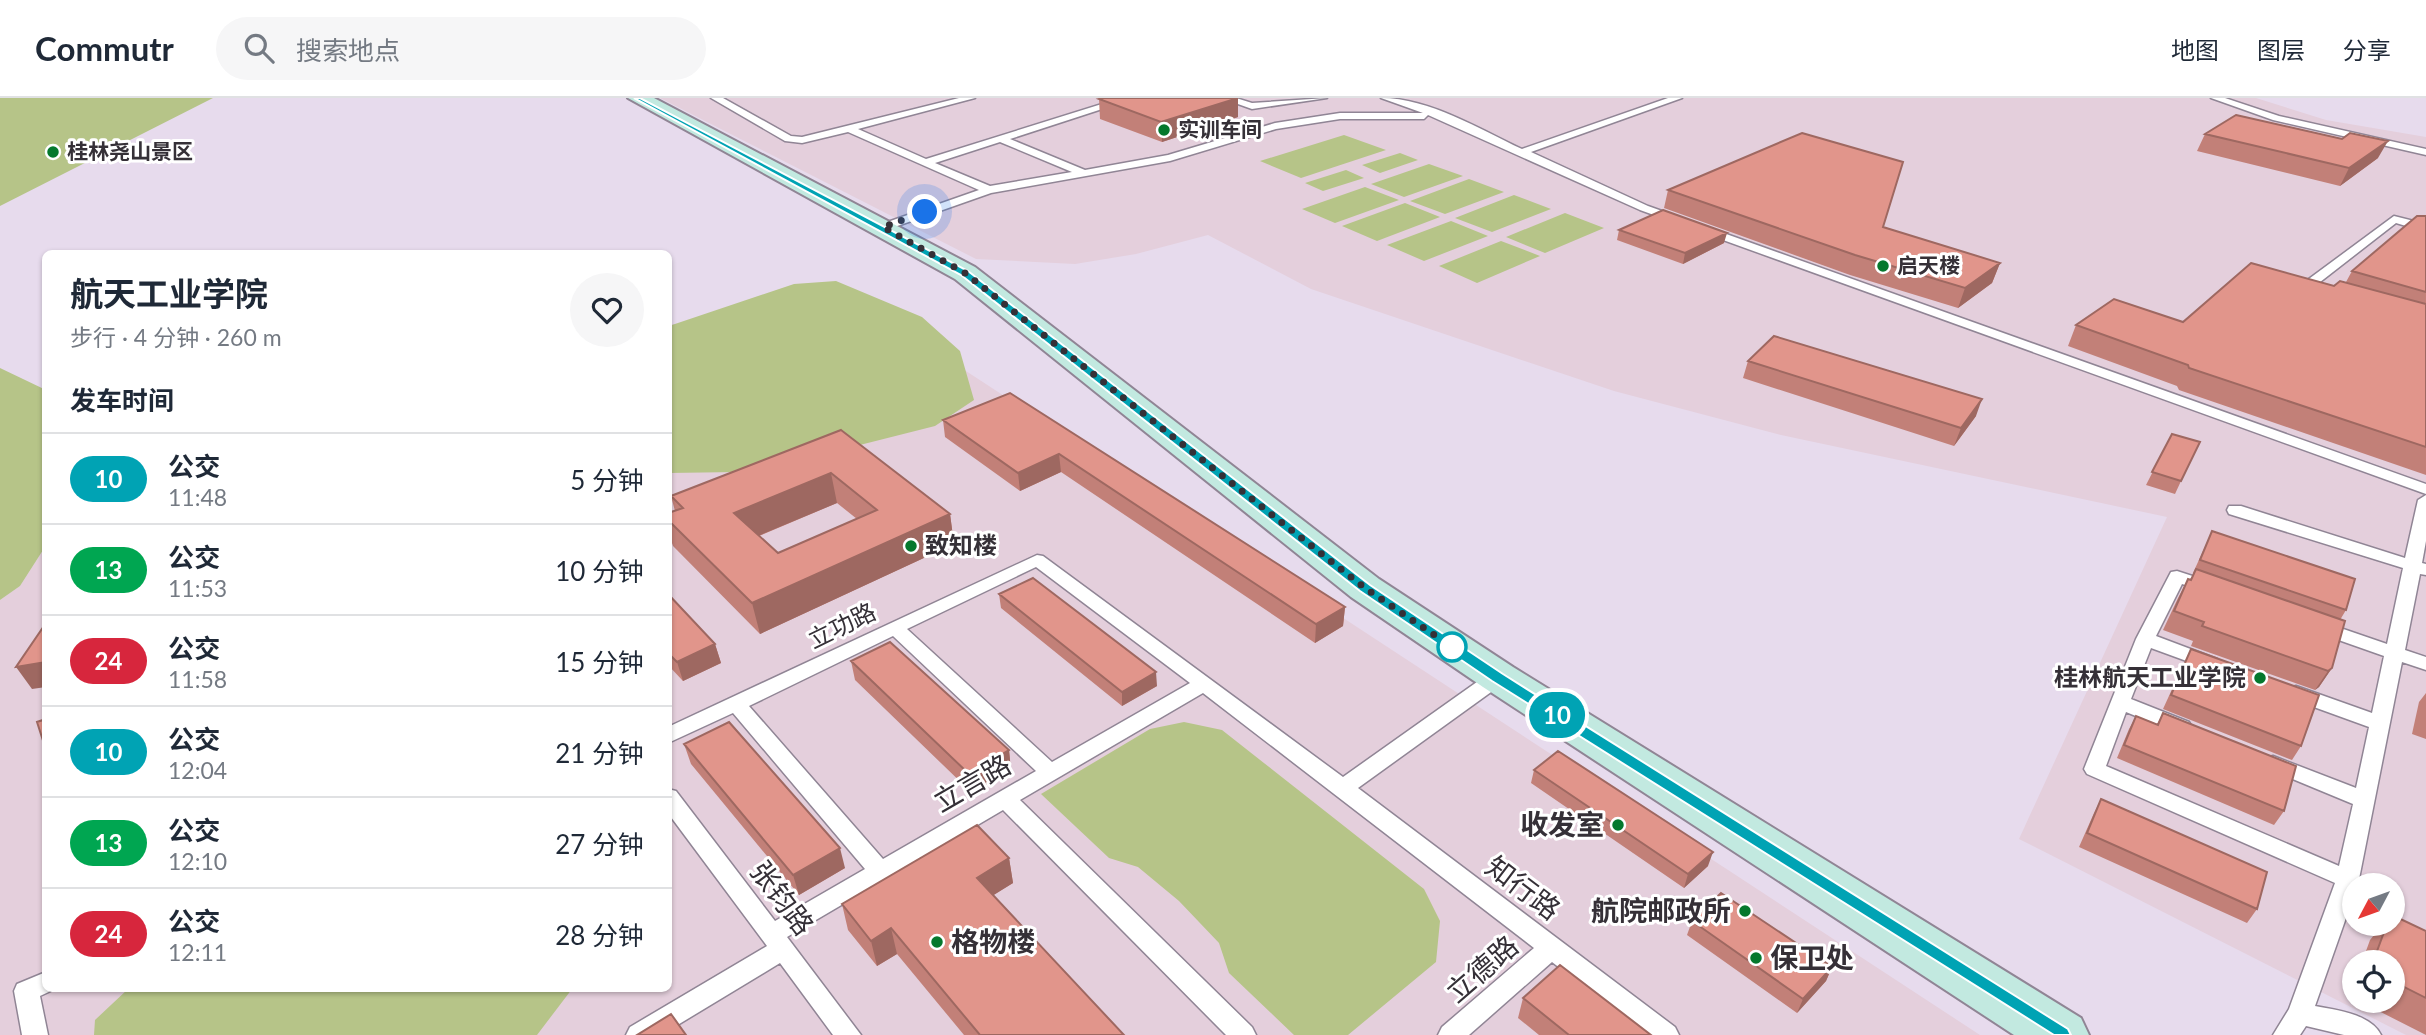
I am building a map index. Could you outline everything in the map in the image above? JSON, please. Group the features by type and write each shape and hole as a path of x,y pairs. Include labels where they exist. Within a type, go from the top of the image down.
{"main road":[{"path":"640,98 965,273 1365,588 1497,677 2061,1035"}],"lane":[{"path":"716,98 789,139 815,138 970,98"},
{"path":"926,162 1131,98"},
{"path":"1226,98 1252,106 1322,98"},
{"path":"1387,98 1442,116 1644,208 2426,489"},
{"path":"1522,152 1676,98"},
{"path":"2216,98 2276,118 2426,152"},
{"path":"883,227 989,190 1170,158 1265,129 1327,117 1442,116"},
{"path":"850,129 989,190"},
{"path":"1002,139 1083,173"},
{"path":"2332,295 2306,287 2394,219 2426,228"},
{"path":"2352,873 2395,653 2419,568 2426,500"},
{"path":"2235,509 2419,568"},
{"name":"立功路","path":"672,734 1037,560"},
{"name":"知行路","path":"1037,560 1666,1035"},
{"path":"2229,594 2178,576 2145,639 2094,769 2342,891"},
{"path":"2305,621 2426,664"},
{"path":"895,628 1050,772"},
{"path":"2145,639 2223,667"},
{"path":"1342,788 1497,677"},
{"name":"立言路","path":"639,1035 880,871 1202,685"},
{"path":"2276,686 2380,723"},
{"path":"2120,702 2197,733"},
{"path":"736,704 880,871"},
{"path":"2249,754 2364,800"},
{"path":"1005,799 1243,1035"},
{"name":"张钧路","path":"672,802 848,1035"},
{"path":"2342,908 2293,1025 2343,1023 2368,1035"},
{"name":"立德路","path":"1451,1035 1552,947"},
{"path":"35,1035 26,991 42,984"}],"shaded area":[{"name":"桂林航天工业学院","path":"660,98 2256,98 2326,120 2426,137 2426,1035 2406,1035 2363,1013 2405,1013 2405,950 2342,950 2342,1003 2019,839 2167,517 1781,435 1614,391 1311,289 1208,235 1136,254 1075,264 976,259"},
{"path":"760,311 943,356 1980,1035 0,1035 0,600 20,586 42,552 42,992 672,992 672,325"}],"green space":[{"name":"桂林尧山景区","path":"0,98 213,98 0,206"},
{"path":"1344,135 1386,150 1301,178 1260,161"},
{"path":"1400,153 1418,160 1380,173 1362,165"},
{"path":"1429,164 1463,176 1404,197 1371,184"},
{"path":"1346,170 1364,178 1323,191 1305,183"},
{"path":"1469,179 1504,192 1445,214 1410,201"},
{"path":"1365,187 1399,200 1335,223 1302,209"},
{"path":"1514,195 1551,209 1492,232 1455,218"},
{"path":"1405,203 1440,217 1377,241 1342,226"},
{"path":"1565,213 1604,228 1545,253 1506,237"},
{"path":"1451,221 1488,236 1424,261 1387,245"},
{"path":"1501,241 1540,256 1477,283 1439,266"},
{"path":"836,281 922,317 960,351 974,400 935,426 844,449 737,472 672,473 672,325 794,284"},
{"path":"0,368 42,388 42,552 20,586 0,600"},
{"path":"1184,722 1222,730 1424,889 1440,921 1436,962 1348,1035 1294,1035 1229,973 1219,943 1179,901 1138,867 1109,858 1041,794 1150,729"},
{"path":"125,992 570,992 537,1035 94,1035 95,1020"}],"building":[{"path":"1238,98 1161,122 1099,99"},
{"path":"2236,115 2342,139 2350,133 2388,141 2349,168 2205,134"},
{"path":"1802,133 1903,162 1883,227 2000,263 1965,288 1855,255 1668,190"},
{"path":"1663,210 1727,233 1685,253 1619,230"},
{"path":"2417,216 2426,216 2426,292 2352,271"},
{"path":"2251,263 2334,286 2340,281 2426,304 2426,447 2189,368 2188,365 2076,325 2114,299 2183,322"},
{"path":"1774,336 1982,399 1961,428 1748,361"},
{"path":"1010,393 1345,607 1316,624 1059,454 1018,473 943,420"},
{"path":"841,430 950,514 752,603 672,524 672,512 683,508 672,496","holes":["831,473 877,510 778,553 734,513"]},
{"path":"2172,434 2200,442 2181,481 2152,472"},
{"path":"2212,531 2355,579 2346,610 2200,560"},
{"path":"2196,569 2345,621 2332,668 2328,671 2202,626 2204,622 2174,611 2188,579 2191,580"},
{"path":"1033,578 1156,672 1122,692 999,594"},
{"path":"672,598 715,644 677,662 672,657"},
{"path":"42,629 42,663 16,667"},
{"path":"890,642 1009,750 969,774 851,661"},
{"path":"2191,649 2319,695 2301,746 2171,695"},
{"path":"2163,713 2296,766 2284,811 2124,745 2136,716 2158,725"},
{"path":"42,720 42,738 37,722"},
{"path":"729,722 840,848 793,875 684,744"},
{"path":"1558,751 1713,852 1688,874 1534,770"},
{"path":"2101,799 2267,872 2257,909 2087,833"},
{"name":"格物楼","path":"977,825 1009,858 977,878 1124,1035 980,1035 891,928 871,941 842,904"},
{"name":"保卫处","path":"1721,893 1832,967 1803,999 1692,921"},
{"path":"2405,921 2426,931 2426,998 2405,988 2405,950 2377,950 2383,936 2405,936"},
{"path":"1560,965 1651,1035 1569,1035 1523,998"},
{"path":"671,1014 686,1035 637,1035"}],"bus line":[{"name":"10","path":"638,98 965,273 1365,588 1497,677 2061,1035"}],"place":[{"name":"实训车间","path":"1164,130"},
{"name":"桂林尧山景区","path":"53,152"},
{"name":"启天楼","path":"1883,266"},
{"name":"致知楼","path":"911,546"},
{"name":"桂林航天工业学院","path":"2260,678"},
{"name":"收发室","path":"1618,825"},
{"name":"航院邮政所","path":"1745,911"},
{"name":"格物楼","path":"937,942"},
{"name":"保卫处","path":"1756,958"}],"route":[{"path":"925,212 883,227 965,273 1365,588 1452,647"}]}
